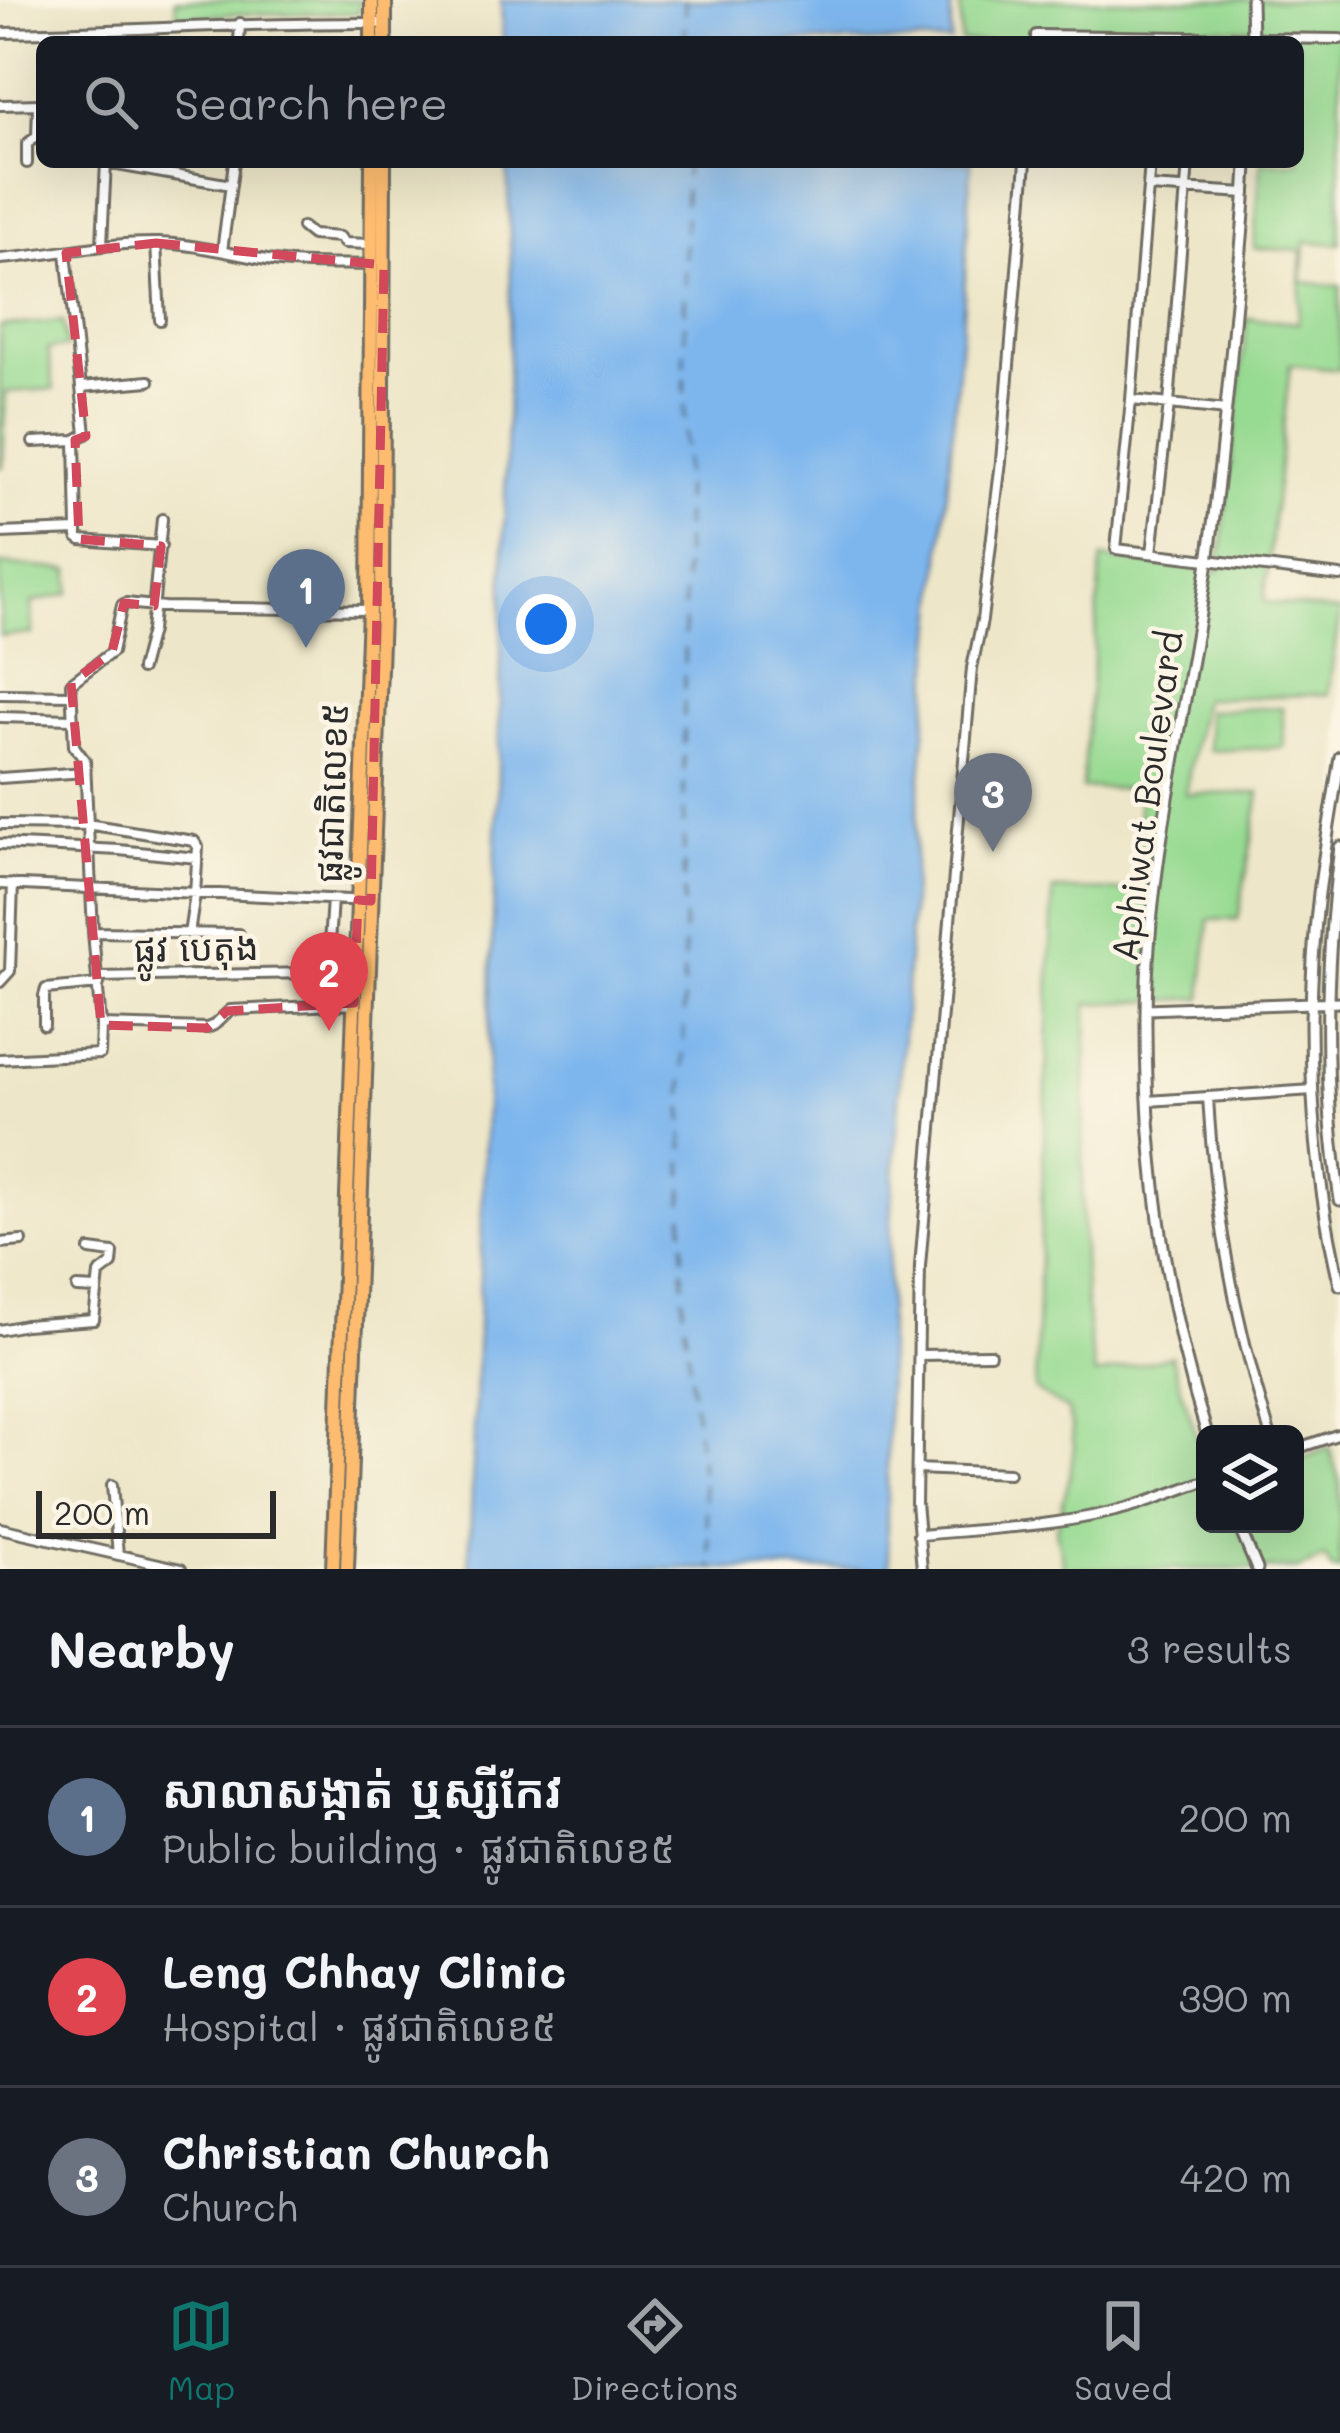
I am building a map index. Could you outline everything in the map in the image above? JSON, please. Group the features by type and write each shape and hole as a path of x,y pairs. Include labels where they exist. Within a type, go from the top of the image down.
{"highway":[{"path":"373,0 383,36"},
{"path":"374,36 385,0"},
{"name":"ផ្លូវជាតិលេខ៥","path":"347,1569 361,972 383,548 372,168"},
{"name":"ផ្លូវជាតិលេខ៥","path":"364,900 384,168"},
{"name":"ផ្លូវជាតិលេខ៥","path":"333,1569 360,1004"}],"street":[{"path":"1251,0 1252,36"},
{"path":"239,36 240,23"},
{"path":"126,36 240,23 379,23"},
{"path":"0,33 88,36"},
{"path":"1036,36 1066,36"},
{"path":"1304,39 1340,39"},
{"path":"0,105 36,104"},
{"path":"28,163 27,144 36,137"},
{"path":"102,244 106,168"},
{"path":"139,168 231,185"},
{"path":"222,251 233,168"},
{"path":"922,1569 917,1468 920,1266 972,668 1001,461 1025,168"},
{"path":"1150,168 1116,549 1340,576"},
{"path":"1152,554 1188,168"},
{"name":"Aphiwat Boulevard","path":"1204,1425 1188,1374 1162,1249 1149,1140 1146,1009 1161,843 1209,560 1247,168"},
{"path":"1149,187 1246,193"},
{"path":"302,226 317,237 371,244"},
{"path":"0,259 66,253 102,244 156,243 293,263 378,265"},
{"path":"156,243 160,320"},
{"path":"34,442 75,440 86,434 66,253"},
{"path":"81,386 149,381"},
{"path":"1131,400 1226,410"},
{"path":"75,440 77,537 161,546"},
{"path":"141,669 152,631 162,519"},
{"path":"0,533 77,530"},
{"path":"0,1059 100,1054 84,758 74,746 71,682 112,652 124,603 369,610"},
{"path":"0,696 71,695"},
{"path":"0,717 72,718"},
{"path":"1340,757 1319,895 1312,1003 1320,1170 1340,1285"},
{"path":"0,778 85,772"},
{"path":"0,824 124,828 194,841 198,847 196,894 189,934"},
{"path":"0,844 197,858"},
{"path":"1340,847 1327,1002 1330,1118 1340,1200"},
{"path":"0,884 364,900"},
{"path":"0,982 10,971 13,884"},
{"path":"329,944 332,899"},
{"path":"93,932 238,934"},
{"name":"ផ្លូវ បេតុង","path":"44,1025 44,990 98,981 361,972"},
{"path":"1146,1009 1340,1002"},
{"path":"101,1024 207,1028 230,1010 360,1004"},
{"path":"1148,1101 1314,1090"},
{"path":"1208,1097 1222,1240 1247,1359 1267,1425"},
{"path":"0,1243 22,1241"},
{"path":"0,1330 94,1320 99,1274 112,1264 113,1253 90,1250"},
{"path":"77,1288 97,1289"},
{"path":"919,1355 990,1354"},
{"path":"1304,1446 1340,1434"},
{"path":"917,1468 1009,1473"},
{"path":"918,1534 1082,1518 1196,1484"},
{"path":"112,1486 118,1555"},
{"path":"0,1528 181,1569"},
{"path":"1242,1533 1257,1569"}],"highlighted area":[{"path":"156,243 384,265 371,901 358,900 354,1003 227,1011 207,1028 101,1025 71,683 112,652 124,603 154,606 161,546 79,539 75,440 86,436 66,253"}],"green space":[{"path":"175,0 359,0 359,13 177,17"},
{"path":"960,0 1340,0 1340,244 1305,242 1302,282 1340,286 1340,370 1290,365 1264,602 1340,612 1328,694 1203,699 1185,794 1260,793 1238,919 1209,920 1202,998 1088,1004 1082,1190 1089,1330 1095,1376 1171,1356 1196,1435 1196,1533 1304,1533 1304,1458 1329,1448 1340,1483 1340,1569 1332,1569 1325,1557 1298,1569 1064,1569 1056,1529 1070,1476 1072,1426 1067,1410 1035,1390 1053,890 1136,891 1139,789 1082,788 1102,558 1219,571 1247,318 1298,323 1302,251 1254,248 1261,168 1304,168 1304,36 1265,36 1265,29 1141,27 1140,36 961,36"},
{"path":"63,321 67,347 48,349 54,389 6,392 0,468 0,326"},
{"path":"0,564 70,570 70,593 32,603 32,634 0,636"},
{"path":"1282,707 1284,747 1210,751 1207,711"}],"water":[{"path":"501,0 951,0 951,36 503,36"},
{"path":"507,168 971,168 963,316 917,821 888,1269 890,1569 469,1569 497,812 511,264"}],"ferry route":[{"path":"685,0 685,36"},
{"path":"685,168 683,1306 712,1569"}],"place":[{"name":"សាលាសង្កាត់ ឬស្សីកែវ","path":"306,648"},
{"name":"Christian Church","path":"993,852"},
{"name":"Leng Chhay Clinic","path":"329,1031"}]}
